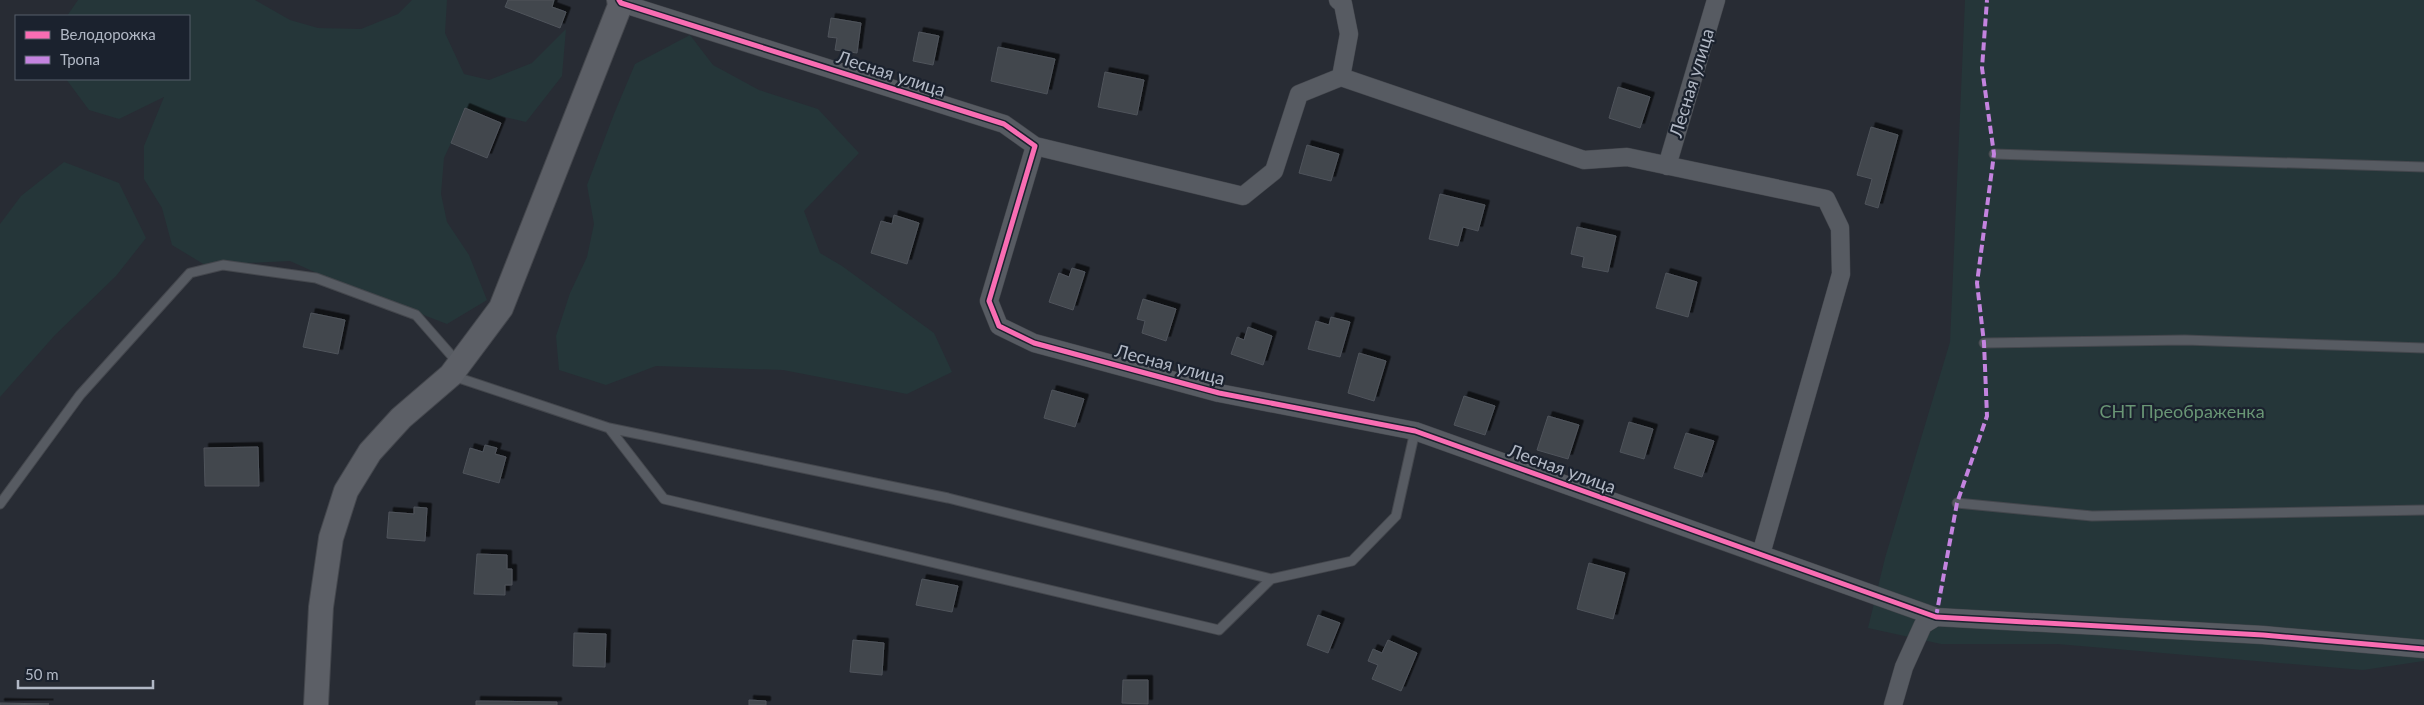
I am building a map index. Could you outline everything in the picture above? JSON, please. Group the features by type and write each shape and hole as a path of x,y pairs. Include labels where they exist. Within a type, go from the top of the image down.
{"street":[{"path":"1338,0 1344,4 1349,34 1341,77 1584,160 1627,157 1826,199 1840,228 1841,274 1761,554"},
{"name":"Лесная улица","path":"1667,166 1716,0"},
{"path":"316,705 321,607 332,538 346,491 370,452 401,418 455,369 501,308 621,1"},
{"name":"Лесная улица","path":"621,1 1004,124 1035,146 1244,196 1274,171 1299,94 1341,77"},
{"name":"Лесная улица","path":"1035,146 989,301 999,326 1034,342 1219,393 1415,431 1936,617 2263,635 2424,649"},
{"path":"1893,705 1904,667 1923,625 1936,617"}],"lane":[{"path":"1994,154 2424,167"},
{"path":"0,504 80,395 190,273 223,265 316,278 416,315 455,369 609,428 948,498 1271,579 1352,560 1396,516 1415,431"},
{"path":"1984,344 2185,340 2424,348"},
{"path":"609,428 664,499 1219,630 1271,579"},
{"path":"1957,503 2092,516 2424,510"}],"green space":[{"path":"78,0 255,0 290,20 318,28 361,29 398,14 412,0 447,0 445,33 464,74 489,80 532,63 566,29 562,76 526,122 483,112 457,130 444,158 441,194 447,222 469,255 487,300 447,324 330,279 290,261 205,265 172,245 162,208 144,179 144,146 164,97 119,119 89,110 67,80 190,80 190,15 68,15"},
{"name":"СНТ Преображенка","path":"1965,0 2424,0 2424,661 2363,670 2057,644 1941,644 1868,628 1885,558 1950,342"},
{"path":"690,35 713,65 759,90 818,109 859,153 804,211 820,253 842,266 934,333 952,372 907,394 783,370 656,366 606,385 559,370 556,336 570,293 587,257 594,224 587,185 614,114 635,64"},
{"path":"64,162 119,183 146,238 116,276 55,335 0,397 0,224 21,196"}],"building":[{"path":"508,0 554,0 552,7 566,12 560,28 505,7"},
{"path":"831,18 861,23 857,53 835,50 837,38 828,37"},
{"path":"919,32 939,36 933,65 913,61"},
{"path":"998,47 1055,59 1047,94 991,81"},
{"path":"1105,72 1144,80 1137,115 1098,107"},
{"path":"1618,87 1650,97 1640,128 1609,118"},
{"path":"465,108 501,123 487,158 451,143"},
{"path":"1871,127 1898,135 1878,208 1865,204 1872,179 1857,175"},
{"path":"1307,145 1339,154 1331,181 1299,173"},
{"path":"1440,194 1485,205 1478,231 1463,227 1458,246 1429,239"},
{"path":"894,215 919,223 907,264 871,253 881,221 892,224"},
{"path":"1577,227 1616,236 1608,272 1582,267 1584,257 1571,254"},
{"path":"1072,268 1085,272 1073,310 1049,302 1059,273 1069,277"},
{"path":"1666,273 1697,282 1688,317 1656,308"},
{"path":"1143,299 1176,309 1166,341 1142,333 1145,321 1137,319"},
{"path":"311,313 345,320 338,354 303,347"},
{"path":"1331,317 1350,322 1340,357 1308,349 1316,321 1329,325"},
{"path":"1248,327 1272,336 1263,365 1231,354 1237,337 1244,340"},
{"path":"1359,353 1386,361 1374,401 1348,393"},
{"path":"1052,390 1084,399 1075,427 1044,418"},
{"path":"1464,396 1495,406 1485,435 1454,425"},
{"path":"1548,416 1579,425 1568,459 1537,450"},
{"path":"1629,422 1653,429 1644,459 1620,452"},
{"path":"1686,433 1714,441 1702,477 1674,468"},
{"path":"485,445 497,448 495,454 506,457 499,483 463,473 470,448 483,452"},
{"path":"258,447 259,486 205,486 204,448"},
{"path":"414,507 427,508 425,541 387,538 389,512 414,514"},
{"path":"477,554 507,555 507,569 512,569 512,585 505,585 505,595 474,594"},
{"path":"1589,563 1625,573 1613,619 1577,609"},
{"path":"922,579 958,586 952,612 916,605"},
{"path":"1318,615 1340,623 1328,653 1307,645"},
{"path":"574,633 606,634 605,667 573,666"},
{"path":"853,640 884,643 882,675 850,672"},
{"path":"1388,640 1417,653 1401,691 1372,679 1378,665 1368,661 1373,649 1382,653"},
{"path":"1123,680 1148,680 1148,704 1122,703"},
{"path":"749,700 766,701 766,705 749,705"},
{"path":"476,701 557,702 557,705 476,705"},
{"path":"0,703 49,704 0,705"}],"marked path":[{"path":"1936,617 1957,503 1987,416 1984,343 1977,283 1994,154 1982,68 1987,0"}],"cycle path":[{"path":"619,0 621,3 1004,124 1035,146 989,301 999,326 1034,343 1219,393 1415,431 1936,617 2263,635 2424,649"}]}
